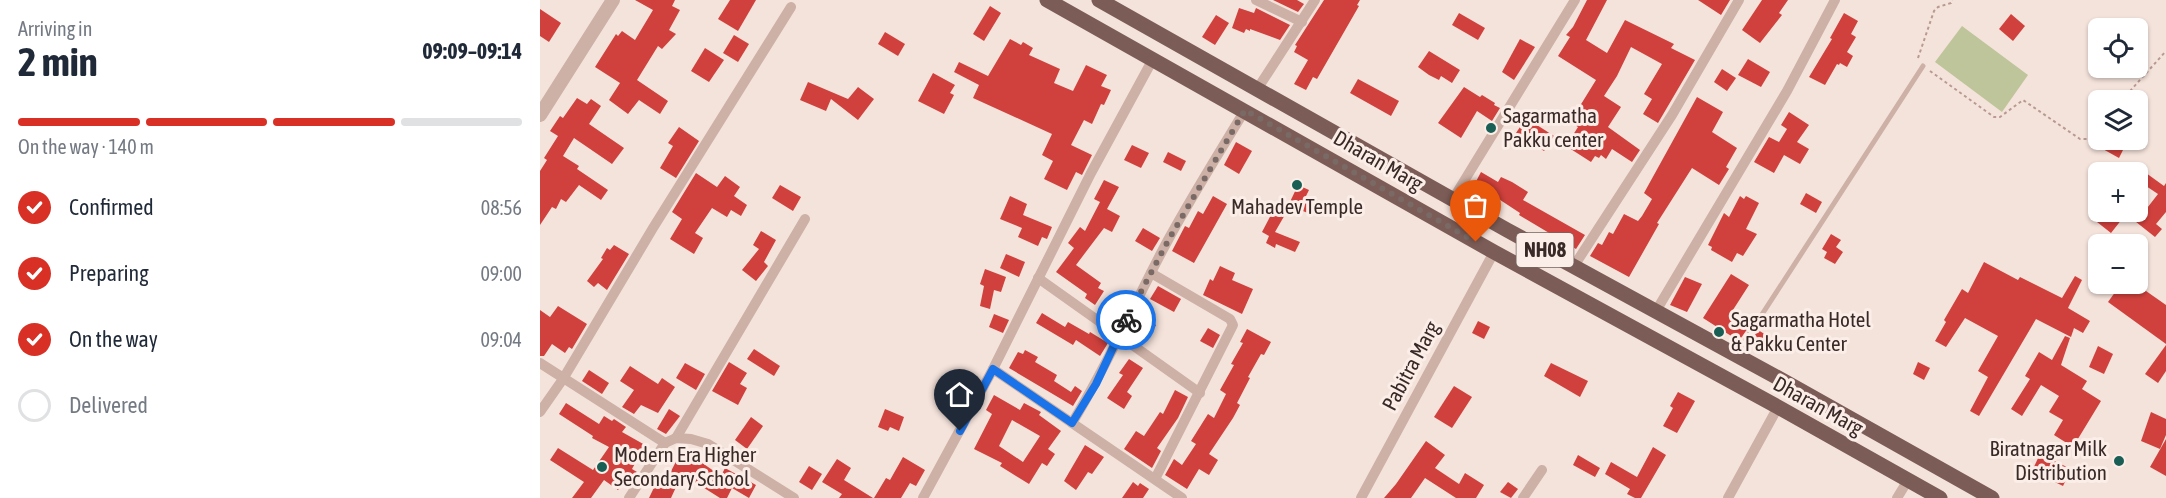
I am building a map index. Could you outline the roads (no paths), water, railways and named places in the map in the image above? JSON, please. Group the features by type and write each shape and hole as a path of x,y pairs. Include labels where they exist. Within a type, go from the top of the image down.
{"main road":[{"name":"Dharan Marg","path":"1047,0 1494,252 1940,498"},
{"name":"Dharan Marg","path":"1099,0 1992,498"}],"street":[{"path":"540,115 613,0"},
{"path":"1256,0 1302,22"},
{"path":"1258,88 1315,0"},
{"path":"1453,199 1575,0"},
{"path":"1574,266 1672,115 1739,0"},
{"path":"1656,311 1787,91 1835,0"},
{"path":"540,412 563,379 653,228 791,7"},
{"path":"923,498 993,369 1091,173 1152,59"},
{"path":"1072,423 1096,384 1118,335 1169,239 1245,110"},
{"path":"676,438 805,219"},
{"name":"Pabitra Marg","path":"1361,498 1494,252"},
{"path":"1151,273 1232,322 1232,330 1155,479"},
{"path":"1038,278 1200,393"},
{"path":"540,363 664,443"},
{"path":"993,369 1182,498"},
{"path":"1728,498 1778,407"},
{"path":"629,498 664,443 676,438 708,444 794,498"},
{"path":"1523,498 1542,470"},
{"path":"1897,498 1908,480"}],"lane":[{"path":"1736,355 1923,66"}],"place":[{"name":"Sagarmatha Pakku center","path":"1491,128"},
{"name":"Mahadev Temple","path":"1297,185"},
{"name":"Sagarmatha Hotel & Pakku Center","path":"1719,332"},
{"name":"Biratnagar Milk Distribution","path":"2119,461"},
{"name":"Modern Era Higher Secondary School","path":"602,467"}]}
